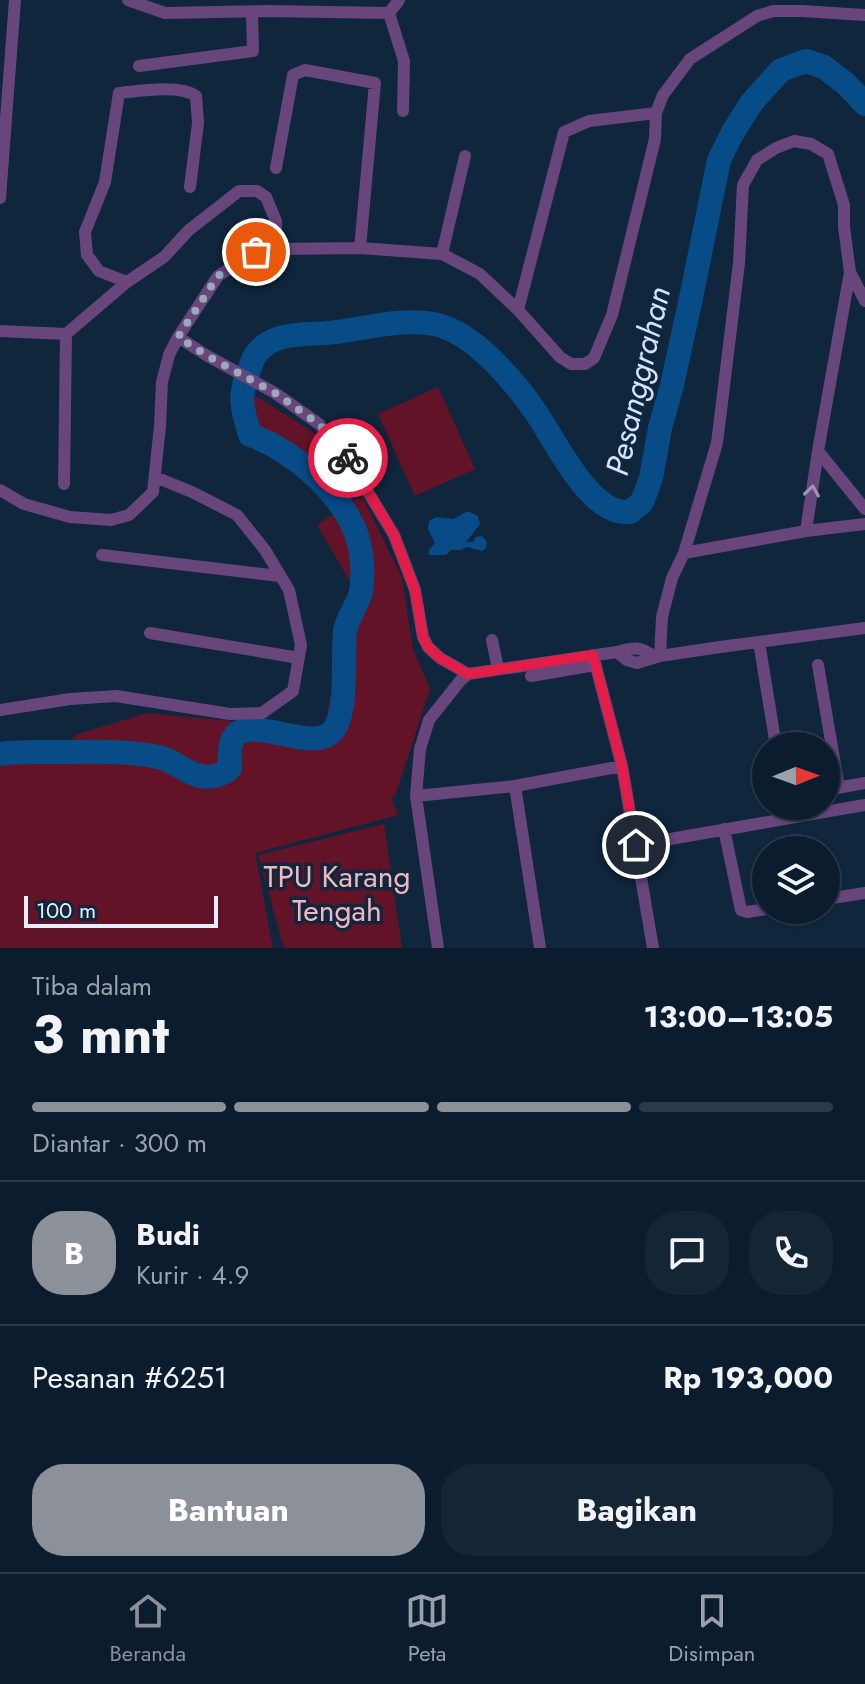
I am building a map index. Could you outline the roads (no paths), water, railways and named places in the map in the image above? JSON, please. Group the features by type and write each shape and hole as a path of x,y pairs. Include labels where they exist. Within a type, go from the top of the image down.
{"street":[{"path":"0,196 5,70 15,0"},
{"path":"128,0 165,13 252,13 267,6 339,6 389,13"},
{"path":"389,13 399,0"},
{"path":"0,490 24,504 70,517 111,520 129,515 153,492 162,382 169,355 218,276 256,252 360,248 442,254 480,274 560,357 571,364 585,364 594,358 612,315 655,139 656,113 663,95 690,59 757,16 773,11 865,15"},
{"path":"139,66 253,51 252,13"},
{"path":"389,13 404,61 403,111"},
{"path":"276,168 293,75 305,70 375,83 360,248"},
{"path":"127,282 99,271 87,255 85,232 105,182 119,93 152,89 190,92 196,96 198,123 190,187"},
{"path":"518,310 564,132 589,121 656,113"},
{"path":"657,657 662,617 672,578 684,553 717,443 739,263 743,185 757,160 794,141 811,144 828,154 844,205 850,272 806,531"},
{"path":"442,254 465,156"},
{"path":"0,331 66,334 127,282 164,257 189,230 239,191 257,191 266,197 276,221 276,249"},
{"path":"850,272 865,301"},
{"path":"64,484 66,334"},
{"path":"178,337 275,393 319,424 348,459 394,535 415,590 423,637 428,647 440,658 468,674"},
{"path":"818,451 865,509"},
{"path":"0,710 70,699 116,696 230,714 262,713 293,691 301,645 289,590 265,550 237,515 155,477"},
{"path":"684,553 806,531 865,524"},
{"path":"102,555 280,576"},
{"path":"531,676 628,648 640,648 657,657 865,628"},
{"path":"150,633 299,658"},
{"path":"492,640 498,669"},
{"path":"759,642 774,732"},
{"path":"438,948 416,796 420,749 429,720 468,674 594,660"},
{"path":"594,660 622,766 653,948"},
{"path":"818,665 826,732"},
{"path":"416,796 515,786 622,766"},
{"path":"840,788 865,783"},
{"path":"515,786 540,948"},
{"path":"636,845 865,805"},
{"path":"724,829 741,910 752,911"},
{"path":"840,897 865,893"}],"water":[{"path":"466,512 478,516 480,524 466,542 473,542 476,537 482,536 487,542 486,548 482,551 467,547 451,550 446,555 429,555 435,543 428,529 429,521 436,517 453,519"}],"waterway":[{"name":"Pesanggrahan","path":"0,754 136,754 162,758 191,773 209,777 230,768 230,747 238,733 263,730 312,739 325,736 335,728 342,708 345,631 361,592 362,567 356,533 335,497 310,471 280,450 250,435 243,410 243,388 255,356 264,346 283,337 397,323 422,322 449,329 478,348 505,374 537,414 572,470 594,496 606,506 630,512 642,502 651,478 719,160 733,132 752,102 781,70 806,61 824,67 865,104"}],"park label":[{"name":"TPU Karang Tengah","path":"337,893"}]}
